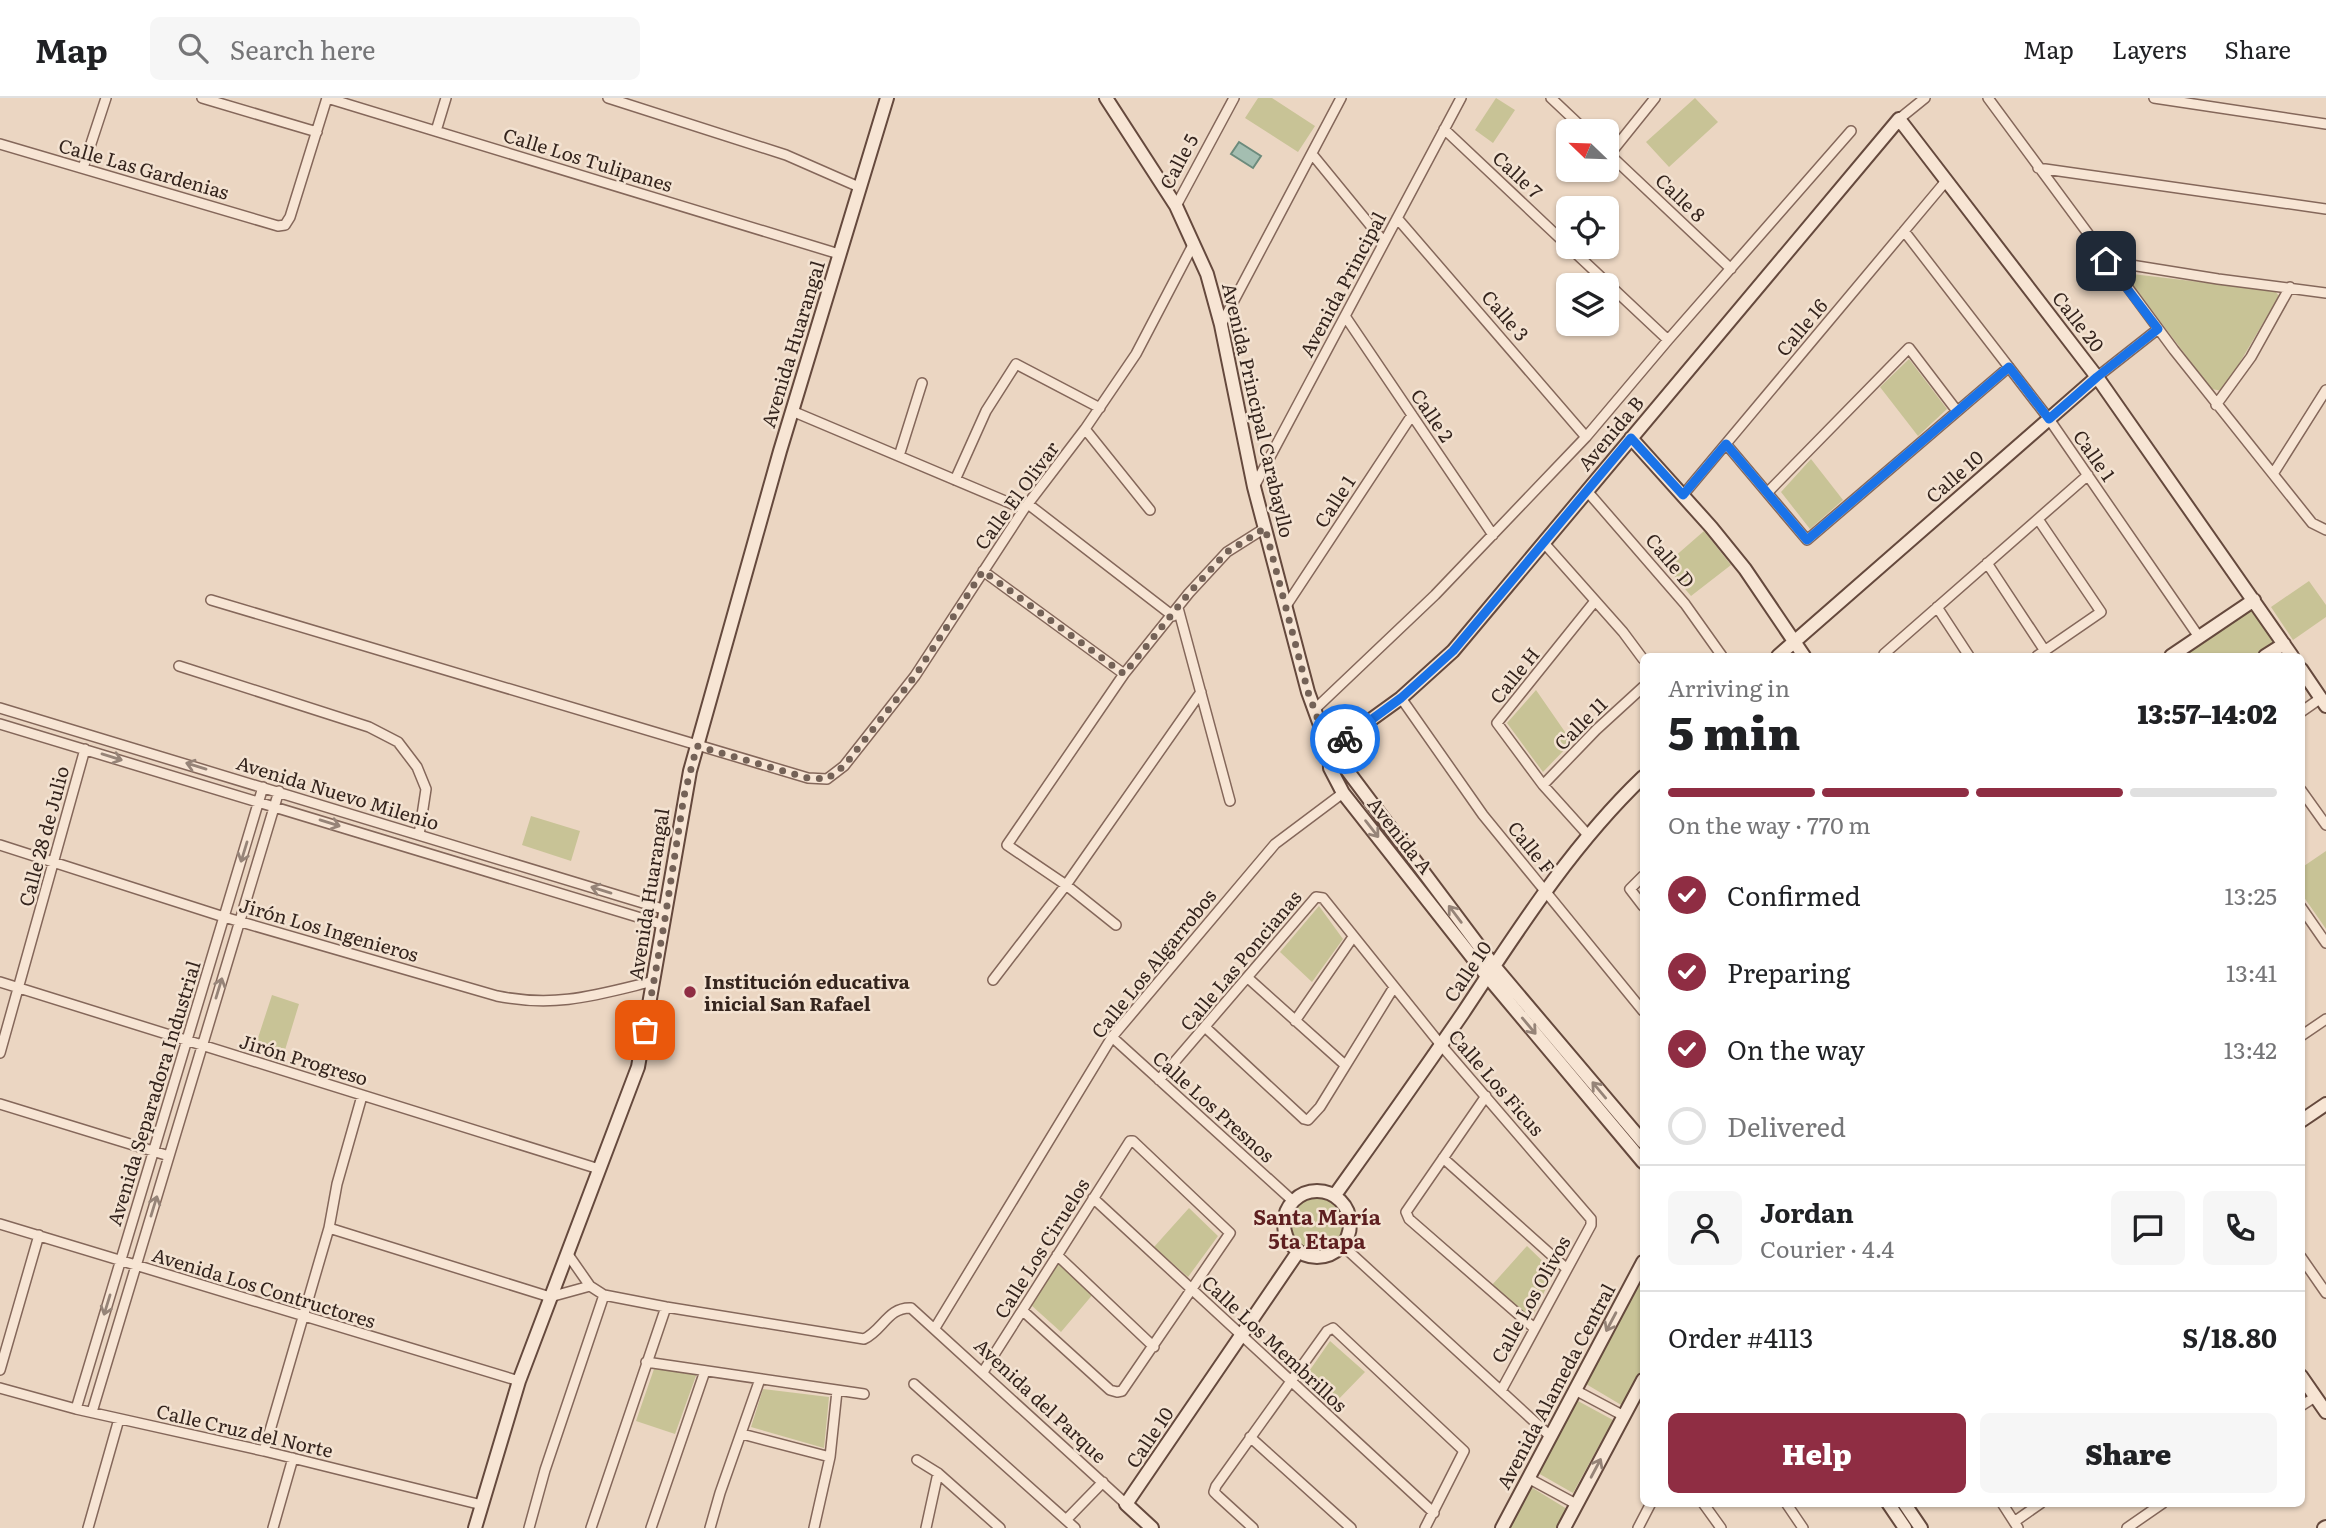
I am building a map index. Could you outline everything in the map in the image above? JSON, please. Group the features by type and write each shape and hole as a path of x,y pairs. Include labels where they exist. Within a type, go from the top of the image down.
{"street":[{"path":"83,168 106,98"},
{"path":"206,99 317,131 327,98"},
{"name":"Calle Los Tulipanes","path":"327,98 839,254"},
{"path":"436,131 446,98"},
{"path":"608,98 786,155 859,187"},
{"name":"Avenida Huarangal","path":"475,1528 519,1381 638,1067 684,796 792,411 887,98"},
{"name":"Avenida Principal Carabayllo","path":"1106,98 1176,206 1207,274 1222,325 1254,487 1314,710 1329,750"},
{"name":"Calle 5","path":"1176,206 1234,98"},
{"path":"1222,325 1341,98"},
{"name":"Avenida Principal","path":"1254,487 1461,98"},
{"path":"1551,98 1573,119"},
{"path":"1619,140 1655,98"},
{"path":"1899,119 1924,98"},
{"path":"1988,98 2106,261 2216,405 2312,523 2326,530"},
{"path":"2154,98 2326,124"},
{"name":"Calle 20","path":"1899,119 2097,377 2290,653"},
{"name":"Avenida B","path":"1329,750 1401,698 1453,651 1899,119"},
{"name":"Calle 7","path":"1444,129 1556,234"},
{"name":"Calle Las Gardenias","path":"0,144 278,226 285,225 290,217 317,131"},
{"name":"Avenida B","path":"1314,710 1493,535 1586,437 1851,131"},
{"path":"1312,153 1384,242"},
{"name":"Calle 8","path":"1619,163 1731,269"},
{"path":"2038,168 2326,209"},
{"name":"Calle 16","path":"1683,495 1946,181"},
{"name":"Calle 3","path":"1397,218 1586,437"},
{"name":"Calle 1","path":"1904,231 2049,419 2199,637"},
{"name":"Calle El Olivar","path":"697,746 808,778 827,779 844,766 915,676 1026,507 1100,408 1136,354 1194,243"},
{"name":"Calle 7","path":"1583,259 1668,340"},
{"path":"2106,261 2326,293"},
{"path":"2216,405 2251,357 2290,287"},
{"name":"Calle 2","path":"1345,316 1493,535"},
{"name":"Calle 10","path":"1781,653 2097,377 2158,329"},
{"path":"1768,492 1909,348 1957,411"},
{"path":"955,480 986,411 1016,364 1100,408"},
{"path":"1726,444 1807,540 2009,367"},
{"path":"899,456 922,383"},
{"path":"2273,474 2326,390"},
{"path":"792,411 1026,507 1175,612 1201,692 1230,801"},
{"name":"Calle 1","path":"1286,606 1412,415"},
{"path":"1085,429 1150,510"},
{"path":"1631,438 1745,569 1802,653"},
{"path":"1887,653 2088,475"},
{"name":"Calle D","path":"1587,491 1676,594 1720,653"},
{"path":"1987,564 2041,653 2101,612 2038,519"},
{"path":"1116,925 1007,845 1124,674 1227,552 1265,528"},
{"path":"1544,543 1640,655"},
{"path":"983,571 1124,674"},
{"path":"211,600 697,746"},
{"path":"2175,653 2254,600"},
{"name":"Calle H","path":"1588,835 1544,785 1497,723 1595,601"},
{"path":"1937,607 1967,653"},
{"path":"2270,653 2284,644"},
{"path":"179,666 369,727 398,742 417,767 426,789 419,835"},
{"path":"2305,674 2324,698 2305,710"},
{"name":"Calle 11","path":"1544,785 1596,730 1640,690"},
{"path":"993,980 1066,886 1201,692"},
{"name":"Calle F","path":"1401,698 1483,815 1640,1007"},
{"name":"Avenida Nuevo Milenio","path":"0,708 666,910"},
{"name":"Avenida Nuevo Milenio","path":"0,724 664,925"},
{"name":"Calle 28 de Julio","path":"0,1053 85,749"},
{"name":"Avenida A","path":"1329,750 1330,768 1343,793 1491,971 1640,1139"},
{"name":"Avenida A","path":"1329,750 1341,762 1491,971 1500,991 1640,1158"},
{"name":"Calle 10","path":"1335,1195 1545,891 1588,835 1640,781"},
{"name":"Avenida Separadora Industrial","path":"76,1409 263,787"},
{"name":"Avenida Separadora Industrial","path":"92,1412 279,791"},
{"name":"Calle Los Algarrobos","path":"935,1328 1112,1037 1275,844 1343,793"},
{"path":"2305,796 2326,825"},
{"name":"Jirón Los Ingenieros","path":"0,845 224,917 496,996 527,1002 588,997 654,981"},
{"path":"1640,879 1630,889 1640,901"},
{"name":"Calle Los Ficus","path":"1320,896 1441,1045 1591,1219 1591,1225"},
{"name":"Calle Las Poncianas","path":"1160,1080 1320,896"},
{"path":"2305,913 2326,943"},
{"path":"1295,1021 1353,937"},
{"path":"1248,978 1345,1065"},
{"name":"Jirón Progreso","path":"0,982 599,1169"},
{"path":"1206,1028 1304,1119 1312,1117 1394,987"},
{"path":"1476,993 1490,989 1500,991"},
{"path":"2305,1030 2326,1019"},
{"name":"Calle Los Presnos","path":"1112,1037 1293,1201"},
{"path":"264,1451 328,1228 337,1184 362,1096"},
{"path":"1486,1096 1406,1212 1407,1216 1534,1328"},
{"path":"0,1104 169,1156"},
{"path":"2305,1119 2326,1104"},
{"name":"Calle Los Ciruelos","path":"983,1372 1128,1143 1133,1141 1228,1231 1229,1236 1192,1291"},
{"path":"1443,1158 1567,1269"},
{"path":"1313,1191 1335,1195 1344,1203 1351,1225 1343,1246 1326,1257 1307,1256 1298,1252 1285,1234 1284,1222 1293,1201 1302,1194 1313,1191"},
{"name":"Calle Los Membrillos","path":"1093,1198 1434,1513"},
{"name":"Avenida Los Contructores","path":"0,1224 519,1381"},
{"name":"Calle Los Olivos","path":"1501,1391 1591,1225"},
{"path":"328,1228 550,1297 590,1286"},
{"path":"0,1370 39,1235"},
{"path":"1343,1246 1550,1436"},
{"name":"Calle 10","path":"1126,1504 1298,1252"},
{"path":"567,1253 590,1286 604,1295 666,1307 591,1528"},
{"path":"1057,1255 1154,1347"},
{"path":"2305,1263 2326,1293"},
{"name":"Avenida Alameda Central","path":"1502,1528 1640,1268"},
{"path":"1023,1311 1110,1390 1117,1392 1122,1391 1192,1291"},
{"path":"530,1528 545,1470 604,1295"},
{"name":"Avenida del Parque","path":"666,1307 864,1339 874,1334 890,1313 902,1307 911,1308 1152,1528"},
{"path":"1253,1528 1214,1492 1216,1486 1327,1331 1333,1328 1462,1447 1464,1456 1425,1528"},
{"path":"646,1362 864,1394"},
{"path":"651,1528 705,1371"},
{"path":"710,1528 760,1379"},
{"path":"2305,1383 2326,1412"},
{"path":"914,1384 1075,1528"},
{"path":"1563,1528 1640,1386"},
{"name":"Calle Cruz del Norte","path":"0,1388 76,1409 264,1451 482,1505"},
{"path":"1575,1390 1624,1416"},
{"path":"814,1528 830,1457 837,1391"},
{"path":"2305,1403 2315,1397"},
{"path":"88,1528 119,1419"},
{"path":"741,1434 830,1457"},
{"path":"1250,1437 1351,1528"},
{"path":"273,1528 293,1458"},
{"path":"917,1461 938,1473 989,1523 1000,1528"},
{"path":"926,1528 938,1473"},
{"path":"1528,1478 1576,1504"},
{"path":"1066,1520 1103,1482"},
{"path":"1639,1527 1649,1507"},
{"path":"1706,1507 1721,1528"},
{"path":"1789,1507 1803,1528"},
{"path":"1891,1507 1905,1528"},
{"path":"1907,1507 1921,1528"},
{"path":"2005,1507 2016,1525 2036,1507"},
{"path":"2127,1528 2157,1507"}],"shaded area":[{"path":"1258,98 1272,98 1315,126 1298,152 1245,118"},
{"path":"1496,98 1515,110 1493,143 1475,130"},
{"path":"1695,98 1718,122 1669,167 1646,142"},
{"path":"1239,142 1261,156 1253,168 1231,154"},
{"path":"2124,273 2275,291 2279,296 2223,391 2211,389"},
{"path":"1909,359 1947,409 1918,436 1880,387"},
{"path":"1811,459 1843,500 1810,529 1781,492"},
{"path":"1704,531 1731,565 1691,596 1665,565"},
{"path":"2309,581 2326,605 2326,617 2293,640 2271,607"},
{"path":"2251,608 2274,642 2258,653 2185,653"},
{"path":"1536,690 1572,742 1543,772 1507,723"},
{"path":"531,816 580,831 571,861 522,845"},
{"path":"2326,851 2326,929 2305,899 2305,865"},
{"path":"1319,906 1343,939 1312,982 1280,952"},
{"path":"272,995 299,1004 285,1050 257,1041"},
{"path":"1322,1198 1332,1202 1340,1210 1344,1225 1340,1240 1332,1248 1312,1252 1302,1248 1294,1240 1290,1220 1294,1210 1302,1202"},
{"path":"1189,1208 1218,1236 1188,1277 1154,1247"},
{"path":"1527,1246 1554,1272 1531,1319 1492,1285"},
{"path":"1057,1258 1094,1293 1061,1332 1031,1305"},
{"path":"1640,1284 1640,1372 1623,1406 1586,1384"},
{"path":"1330,1341 1365,1372 1332,1406 1303,1380"},
{"path":"654,1369 697,1373 675,1434 636,1421"},
{"path":"763,1389 829,1397 824,1448 751,1427"},
{"path":"1578,1401 1613,1420 1573,1493 1538,1473"},
{"path":"1531,1487 1567,1509 1556,1528 1509,1528"}],"way so far":[{"path":"645,1030 684,796 697,746 808,778 827,779 844,766 915,676 983,571 1124,674 1189,593 1227,552 1265,528 1308,692 1329,750 1345,739"}],"place":[{"name":"Institución educativa inicial San Rafael","path":"690,992"}],"district":[{"name":"Santa María 5ta Etapa","path":"1317,1227"}],"route":[{"path":"1345,739 1401,698 1453,651 1631,438 1683,495 1726,444 1807,540 2009,367 2049,419 2158,329 2106,261"}]}
